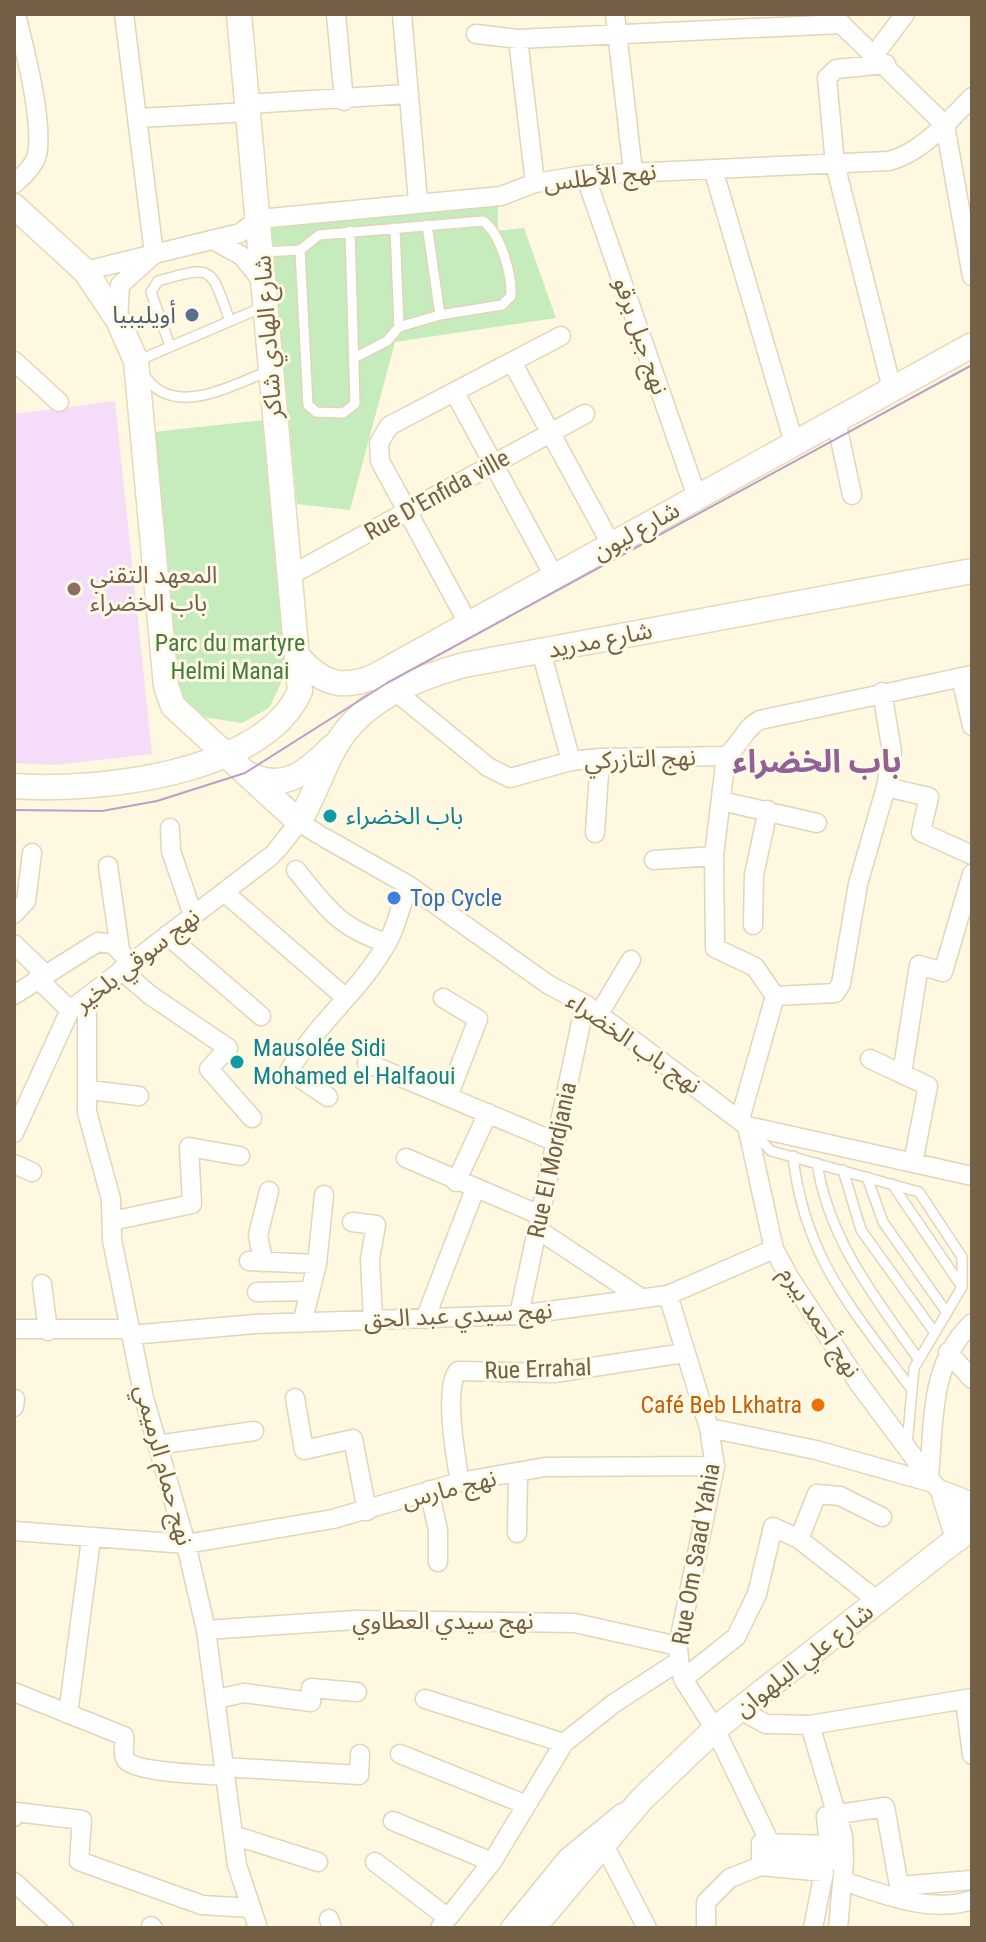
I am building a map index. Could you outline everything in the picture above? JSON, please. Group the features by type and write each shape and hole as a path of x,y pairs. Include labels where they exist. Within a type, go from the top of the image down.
{"street":[{"path":"14,184 30,170 38,151 29,69 16,14"},
{"path":"118,320 120,285 154,254 124,14"},
{"name":"شارع الهادي شاكر","path":"14,786 48,788 126,783 179,772 225,755 280,720 295,703 300,691 300,659 269,371 259,219 239,14"},
{"path":"336,14 344,101"},
{"path":"402,14 418,202"},
{"path":"615,14 633,172"},
{"path":"892,389 835,164 828,74 836,69 880,59 905,14"},
{"path":"476,34 518,39 616,35 836,19 945,125 972,276"},
{"path":"518,39 535,183"},
{"path":"139,118 407,94"},
{"name":"نهج الأطلس","path":"85,271 215,241 246,231 259,219 501,196 535,183 585,175 896,159 945,125 972,97"},
{"path":"713,169 794,443"},
{"name":"نهج جبل برقو","path":"585,175 697,497"},
{"path":"14,206 85,271 118,320 136,361 166,686 180,715 314,831"},
{"path":"215,241 242,256 262,281"},
{"path":"468,623 380,461 381,436 389,426 561,336"},
{"name":"شارع ليون","path":"300,659 323,679 347,685 375,676 972,345"},
{"path":"14,361 59,402"},
{"path":"512,362 611,544"},
{"path":"455,393 554,576"},
{"name":"Rue D'Enfida ville","path":"289,576 585,414"},
{"path":"836,420 852,495"},
{"name":"شارع مدريد","path":"314,831 344,733 395,691 438,673 972,571"},
{"path":"541,651 571,761"},
{"path":"967,676 972,726"},
{"name":"نهج التازركي","path":"395,691 503,776 510,778 571,761 600,758 726,756 737,748 756,722 882,692 967,676"},
{"path":"743,1122 775,996 830,994 838,989 858,884 886,787 892,752 882,692"},
{"path":"245,773 271,783 296,777 311,767 344,733"},
{"name":"نهج التازركي","path":"726,756 714,856 715,948 755,967 775,996"},
{"path":"595,833 600,758"},
{"path":"886,787 929,797 921,832 972,855"},
{"path":"721,801 817,823"},
{"path":"753,925 754,875 768,810"},
{"path":"170,828 171,851 193,915"},
{"name":"نهج سوقي بلخير","path":"14,1133 75,1006 124,961 167,935 274,853 314,831"},
{"name":"نهج باب الخضراء","path":"314,831 408,885 549,985 592,1009 743,1122 971,1174"},
{"path":"14,914 26,901 32,853"},
{"path":"654,860 714,856"},
{"path":"108,866 124,961"},
{"path":"296,870 330,911 355,933 387,943"},
{"path":"902,1074 919,965 943,972 972,874"},
{"path":"328,1097 289,1071 307,1040 346,998 387,943 408,885"},
{"path":"224,892 346,998"},
{"path":"167,935 261,1016"},
{"path":"14,995 98,942 109,942 150,995 228,1048 209,1069 252,1118"},
{"path":"14,944 40,976 75,1006"},
{"name":"Rue El Mordjania","path":"519,1315 556,1142 592,1009 631,960"},
{"path":"443,998 478,1019 448,1097"},
{"name":"نهج حمام الرميمي","path":"75,1006 87,1015 90,1090 87,1112 104,1165 112,1240 131,1332 206,1630 237,1865 258,1928"},
{"path":"870,1059 925,1082 929,1088 913,1163"},
{"path":"367,1063 556,1142"},
{"path":"90,1090 139,1096"},
{"path":"456,1182 488,1113"},
{"name":"نهج أحمد بيرم","path":"743,1122 774,1249 860,1385 935,1485"},
{"path":"112,1221 192,1204 189,1147 240,1156"},
{"path":"406,1158 539,1222 641,1298"},
{"path":"14,1164 32,1172"},
{"path":"425,1319 475,1189"},
{"path":"269,1191 258,1235 256,1262 317,1264"},
{"path":"302,1323 317,1264 324,1195"},
{"path":"352,1222 376,1225 370,1259 373,1320"},
{"name":"نهج سيدي عبد الحق","path":"14,1329 131,1332 519,1315 668,1295 774,1249"},
{"path":"42,1284 48,1331"},
{"path":"257,1292 310,1291"},
{"name":"Rue Om Saad Yahia","path":"668,1295 709,1428 715,1466 680,1662 768,1843"},
{"path":"967,1530 935,1485 936,1395 948,1352 972,1323"},
{"path":"948,1352 972,1379"},
{"name":"Rue Errahal","path":"460,1482 453,1447 452,1412 454,1376 458,1371 554,1373 684,1353"},
{"path":"295,1398 304,1450 353,1439 367,1511"},
{"path":"14,1407 15,1399"},
{"path":"709,1428 816,1450 935,1485 972,1505"},
{"path":"157,1445 254,1431"},
{"name":"نهج مارس","path":"14,1531 186,1544 367,1511 460,1482 545,1467 715,1466"},
{"path":"517,1533 518,1472"},
{"path":"429,1490 438,1530 438,1562"},
{"path":"799,1539 817,1494 840,1496 882,1517"},
{"path":"375,1862 444,1923 492,1862 524,1804 564,1743 680,1662 736,1637 757,1594 773,1527 799,1539 879,1602"},
{"name":"شارع علي البلهوان","path":"533,1928 641,1800 715,1729 967,1530"},
{"path":"68,1714 91,1539"},
{"name":"نهج سيدي العطاوي","path":"206,1630 355,1620 575,1623 680,1662"},
{"path":"217,1699 244,1693 311,1702 311,1688 357,1692"},
{"path":"14,1692 124,1736 124,1756 128,1762 154,1769 359,1775 360,1754"},
{"path":"425,1699 564,1743"},
{"path":"740,1710 774,1726 810,1725 968,1699 972,1755"},
{"path":"810,1725 843,1836 844,1871 838,1928"},
{"path":"400,1754 524,1804"},
{"name":"شارع علي البلهوان","path":"510,1928 567,1858 641,1800"},
{"path":"761,1866 761,1843 829,1845 826,1816 885,1807 899,1886 972,1880"},
{"path":"14,1817 16,1812 82,1820 79,1861 202,1905 251,1908"},
{"path":"393,1821 492,1862"},
{"path":"233,1835 318,1862"},
{"path":"603,1843 647,1928"},
{"path":"768,1843 782,1855 844,1871 914,1902 972,1900"},
{"path":"706,1928 706,1902 730,1878 761,1866 824,1872 813,1928"},
{"path":"14,1882 64,1928"}],"lane":[{"path":"261,253 300,250 319,235 350,231 483,221 491,227 512,285 511,296 502,305 440,315 399,327 387,341 354,358"},
{"path":"427,225 440,315"},
{"path":"395,228 399,327"},
{"path":"300,250 308,405 316,412 343,413 355,404 350,231"},
{"path":"170,346 151,292 158,281 196,270 207,272 214,278 230,321"},
{"path":"265,307 136,361 157,389 186,398 201,397 269,371"},
{"path":"743,1122 771,1151 919,1192 962,1257 962,1287 919,1360 912,1390 907,1445"},
{"path":"793,1156 797,1193 815,1248 837,1289 912,1390"},
{"path":"817,1163 822,1193 837,1236 858,1276 919,1360"},
{"path":"843,1170 861,1230 935,1333"},
{"path":"867,1177 883,1222 947,1313"},
{"path":"892,1184 962,1287"}],"shaded area":[{"name":"المعهد التقني باب الخضراء","path":"115,401 152,754 55,765 14,763 14,414"}],"green space":[{"path":"498,202 498,231 524,228 556,318 395,342 350,510 297,504 270,224"},
{"name":"Parc du martyre Helmi Manai","path":"264,420 288,668 269,708 242,723 203,717 177,692 154,432"}],"tram line":[{"path":"14,810 102,811 157,801 245,773 387,683 972,365"}],"place":[{"name":"أويليبيا","path":"192,315"},
{"name":"المعهد التقني باب الخضراء","path":"74,589"},
{"name":"باب الخضراء","path":"330,816"},
{"name":"Top Cycle","path":"394,898"},
{"name":"Mausolée Sidi Mohamed el Halfaoui","path":"237,1062"},
{"name":"Café Beb Lkhatra","path":"818,1405"}],"district":[{"name":"باب الخضراء","path":"817,761"}]}
